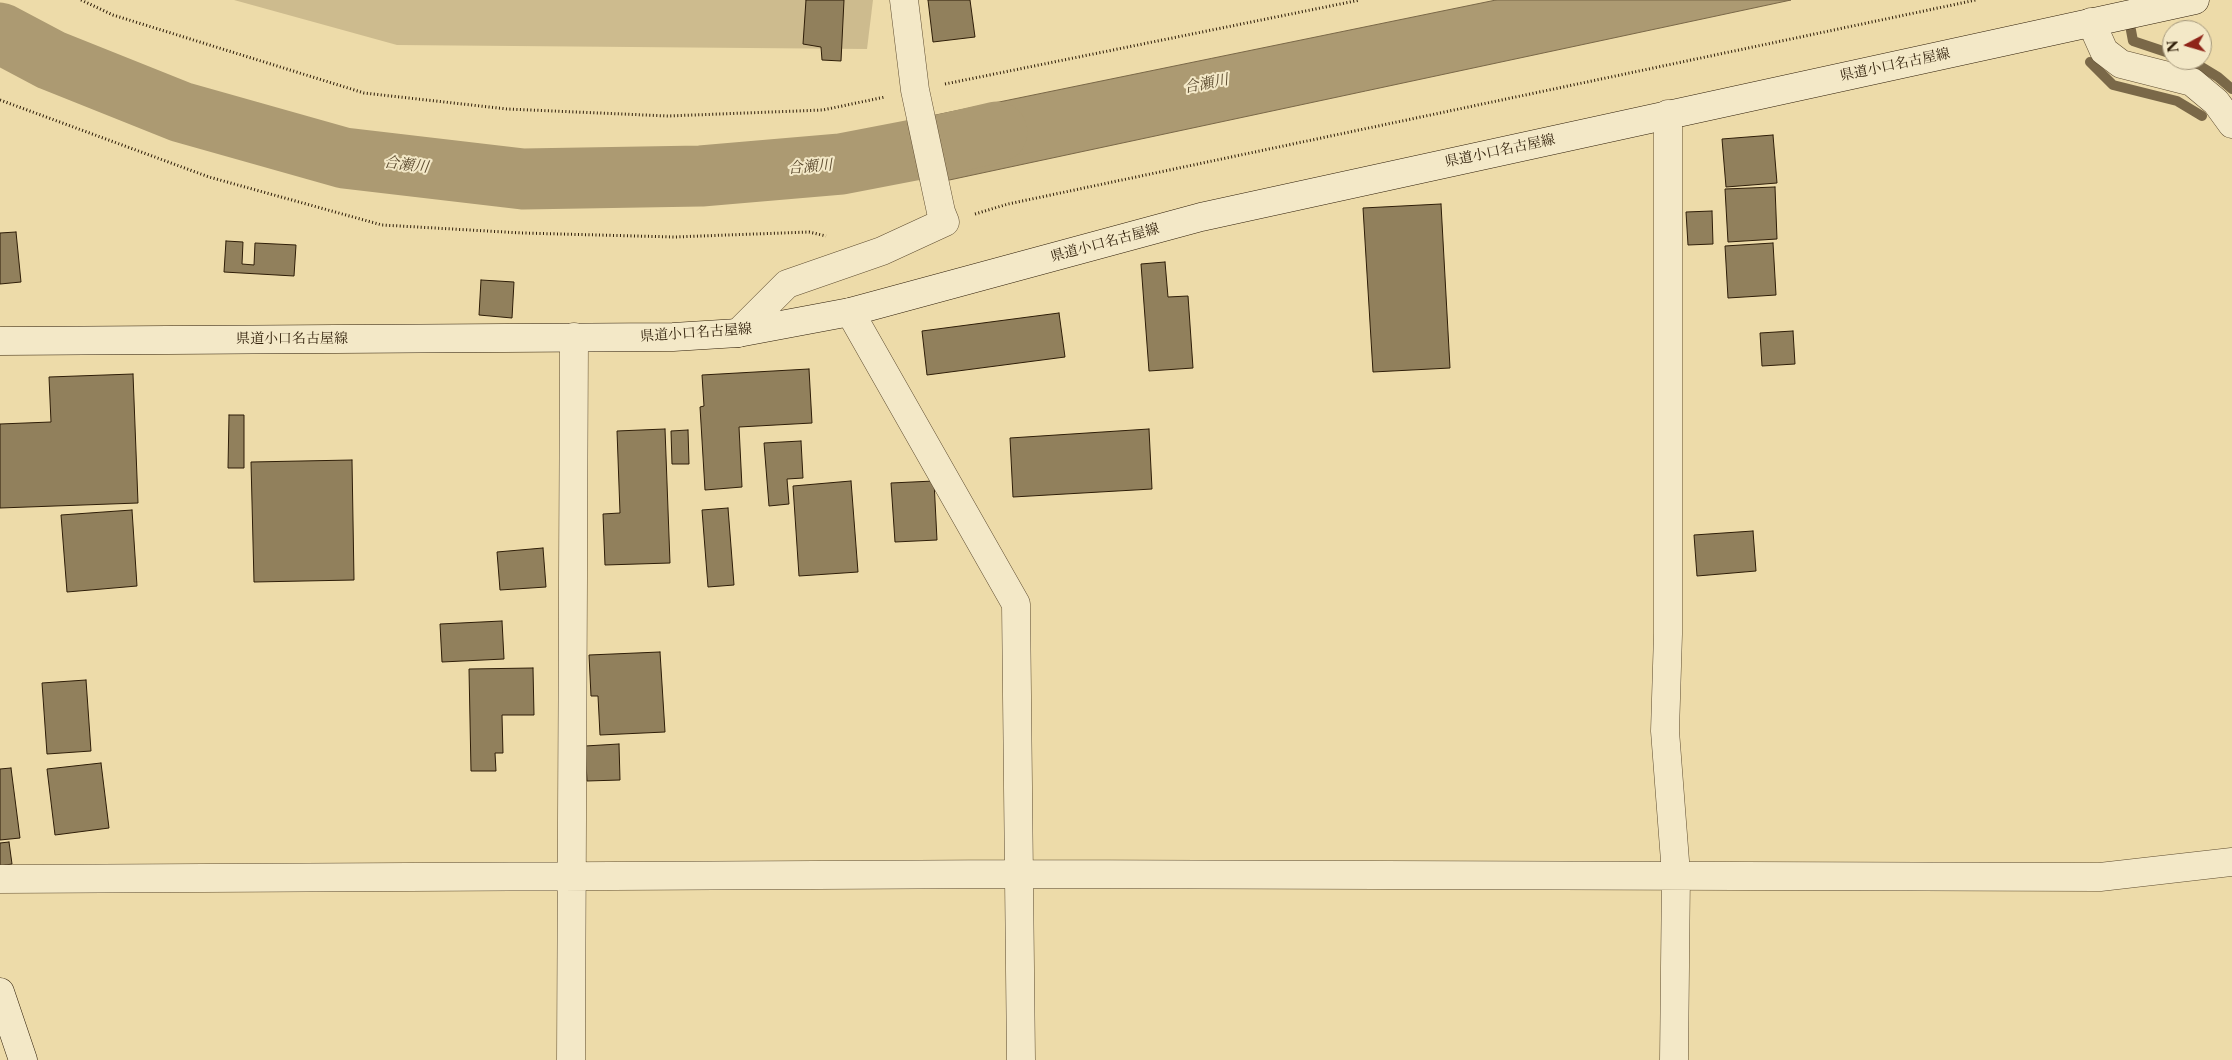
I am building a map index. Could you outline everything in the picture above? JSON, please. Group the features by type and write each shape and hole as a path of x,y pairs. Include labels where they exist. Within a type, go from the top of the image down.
{"street":[{"path":"738,333 786,284 882,251 943,217 915,90 904,0"},
{"name":"県道小口名古屋線","path":"0,342 673,337 738,333 850,312 1201,217 2195,0"},
{"path":"2091,22 2104,51 2121,64 2192,82 2216,102 2232,124"},
{"path":"1668,114 1668,634 1665,731 1676,874 1674,1060"},
{"path":"850,312 1016,604 1021,1060"},
{"path":"572,1060 574,337"},
{"path":"0,878 1020,874 1676,874 2100,877 2232,862"},
{"path":"0,992 23,1060"}],"path":[{"path":"81,0 113,15 364,93 507,109 668,116 823,110 1360,0"},
{"path":"943,217 1976,0"},
{"path":"0,100 209,178 382,225 522,233 674,237 809,232 827,236"}],"shaded area":[{"path":"234,0 873,0 867,49 397,45"}],"water":[{"path":"1496,0 1791,0 940,182 926,117"}],"building":[{"path":"806,0 844,0 841,61 822,60 821,47 803,44"},
{"path":"928,0 970,0 975,37 933,42"},
{"path":"1773,135 1777,183 1726,187 1722,139"},
{"path":"1775,187 1777,239 1728,242 1725,189"},
{"path":"1441,204 1450,368 1373,372 1363,208"},
{"path":"1712,211 1713,244 1688,245 1686,212"},
{"path":"16,232 21,282 0,284 0,233"},
{"path":"226,241 243,242 242,264 254,265 255,243 296,245 294,276 224,272"},
{"path":"1773,243 1776,295 1728,298 1725,246"},
{"path":"1165,262 1168,297 1188,296 1193,368 1149,371 1141,264"},
{"path":"481,280 514,282 512,318 479,315"},
{"path":"1059,313 1065,357 927,375 922,331"},
{"path":"1793,331 1795,364 1762,366 1760,333"},
{"path":"809,369 812,423 739,427 742,487 705,490 700,407 704,406 702,375"},
{"path":"133,374 138,503 0,508 0,424 51,422 49,377"},
{"path":"229,415 244,415 244,468 228,468"},
{"path":"665,429 670,563 605,565 603,514 620,513 617,431"},
{"path":"1149,429 1152,489 1013,497 1010,438"},
{"path":"688,430 689,464 672,464 671,431"},
{"path":"801,441 803,478 787,479 789,504 769,506 764,443"},
{"path":"352,460 354,580 254,582 251,462"},
{"path":"851,481 858,572 799,576 793,486"},
{"path":"934,481 937,540 895,542 891,483"},
{"path":"728,508 734,585 708,587 702,510"},
{"path":"132,510 137,586 67,592 61,515"},
{"path":"1753,531 1756,571 1697,576 1694,535"},
{"path":"543,548 546,587 500,590 497,552"},
{"path":"502,621 504,659 442,662 440,624"},
{"path":"660,652 665,732 600,735 598,696 591,696 589,655"},
{"path":"533,668 534,715 502,715 503,753 495,753 496,771 471,771 469,669"},
{"path":"86,680 91,751 47,754 42,683"},
{"path":"619,744 620,780 587,781 585,746"},
{"path":"101,763 109,828 55,835 47,769"},
{"path":"11,768 20,838 0,840 0,769"},
{"path":"9,842 12,864 0,866 0,843"}],"waterway":[{"path":"2130,25 2133,41 2162,51"},
{"name":"合瀬川","path":"0,33 51,60 181,112 344,158 523,179 701,176 841,164 997,132"},
{"path":"2090,62 2113,85 2177,101 2202,116"},
{"path":"2206,70 2232,89"}]}
